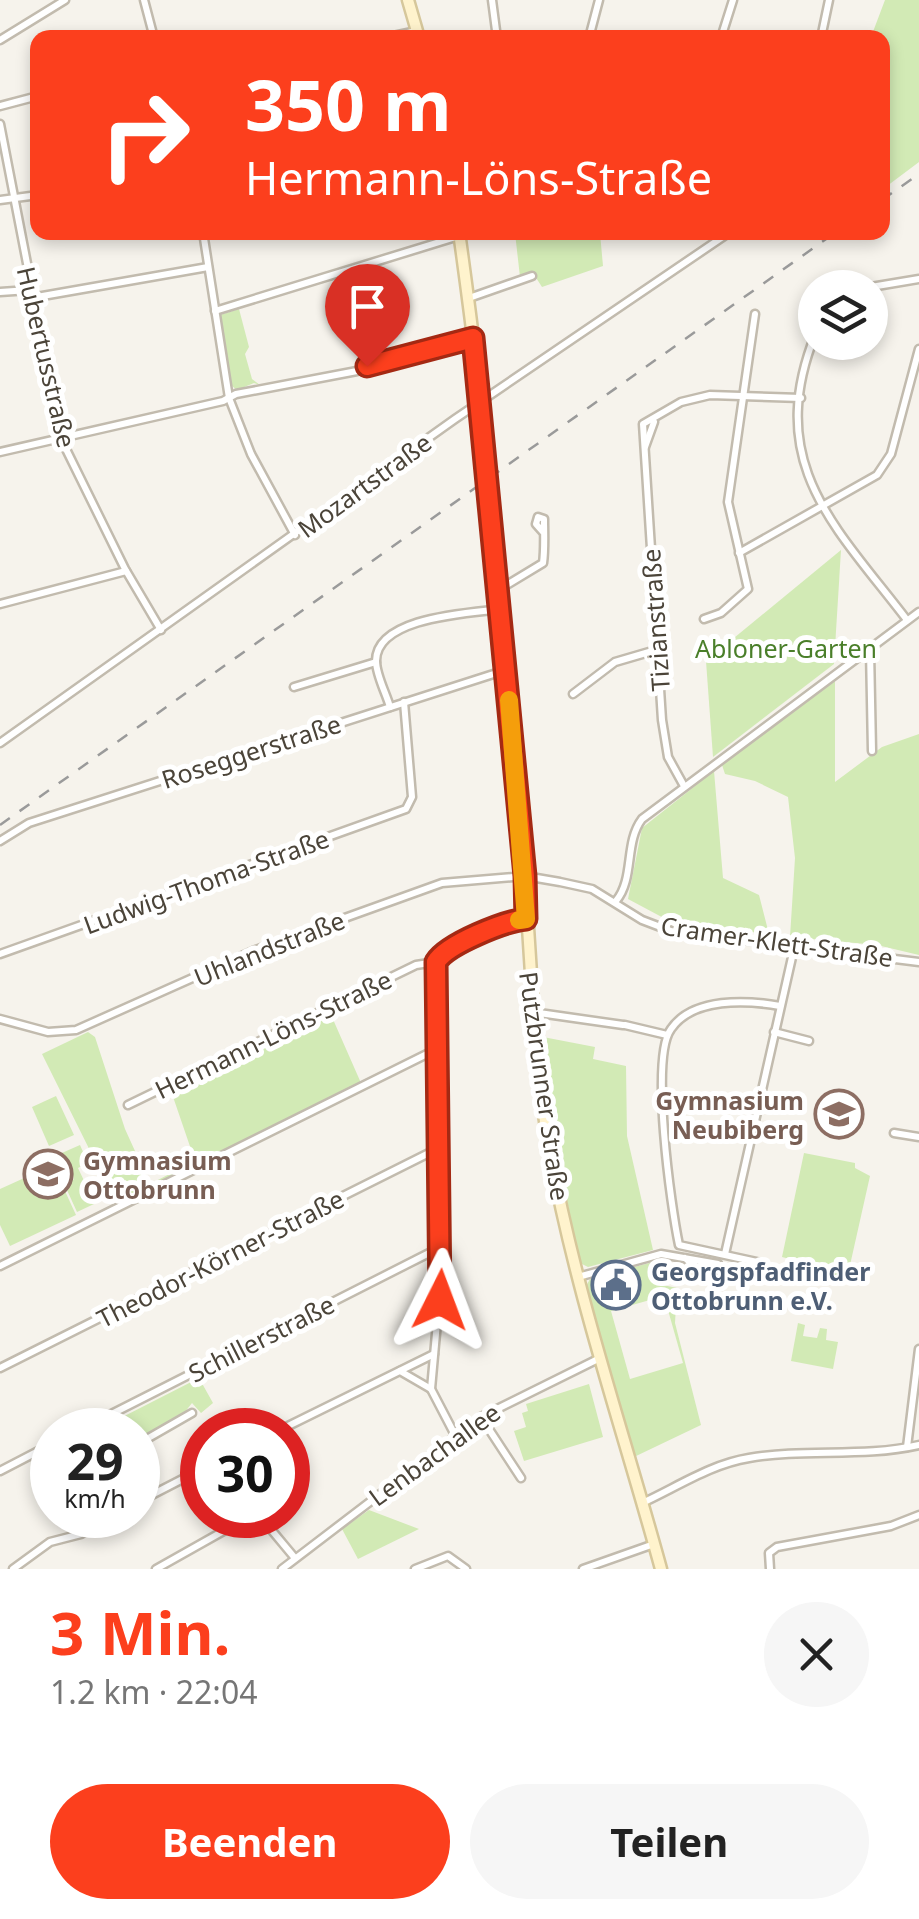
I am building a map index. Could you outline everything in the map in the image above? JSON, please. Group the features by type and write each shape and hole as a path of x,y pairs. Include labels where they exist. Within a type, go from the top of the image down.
{"main road":[{"path":"408,0 417,30"},
{"name":"Putzbrunner Straße","path":"460,240 482,402 501,610 525,876 530,1012 550,1151 598,1359 661,1569"}],"street":[{"path":"0,40 54,3 65,0"},
{"path":"144,0 152,30"},
{"path":"492,0 496,30"},
{"path":"591,30 599,0"},
{"path":"723,30 733,0"},
{"path":"823,30 829,0"},
{"path":"0,106 30,98"},
{"name":"Hubertusstraße","path":"0,124 61,438 126,571 161,630"},
{"path":"0,200 30,195"},
{"path":"204,240 228,398 251,454 295,535"},
{"path":"216,311 440,240"},
{"name":"Mozartstraße","path":"0,743 482,402 718,241"},
{"path":"0,292 30,294 208,267"},
{"path":"468,298 532,276"},
{"path":"888,284 919,278"},
{"path":"704,619 721,613 748,590 728,502 754,314"},
{"path":"0,452 357,372 473,338"},
{"path":"739,553 868,482 885,466 919,349"},
{"path":"809,360 801,398 801,453 821,508 907,620"},
{"name":"Tizianstraße","path":"684,786 664,740 643,424 654,421 680,402 743,394 801,398"},
{"path":"499,589 543,563 544,533"},
{"path":"0,604 126,571"},
{"path":"390,707 376,662 384,640 398,628 501,610"},
{"path":"616,902 623,893 637,826 684,786 919,612"},
{"path":"870,648 872,750"},
{"path":"572,694 615,662 656,650"},
{"path":"294,687 376,662"},
{"name":"Roseggerstraße","path":"0,840 29,823 506,670"},
{"name":"Ludwig-Thoma-Straße","path":"0,954 410,805 404,702"},
{"name":"Cramer-Klett-Straße","path":"525,876 592,889 642,920 671,930 919,962"},
{"name":"Uhlandstraße","path":"0,1019 48,1032 76,1030 253,952 424,887 525,876"},
{"name":"Hermann-Löns-Straße","path":"128,1105 405,970 436,962 441,954 481,934 526,919"},
{"path":"725,1254 795,944"},
{"path":"431,1389 443,1246 436,962"},
{"path":"757,1262 678,1242 662,1090 667,1035 687,1015 725,1003 780,1006"},
{"path":"530,1012 667,1035"},
{"path":"774,1032 809,1040"},
{"path":"0,1266 439,1048"},
{"path":"894,1134 919,1138"},
{"name":"Theodor-Körner-Straße","path":"0,1368 441,1147"},
{"name":"Schillerstraße","path":"129,1408 443,1246"},
{"path":"577,1278 654,1255 685,1258 718,1264 721,1277 710,1281 685,1258"},
{"path":"907,1448 919,1350"},
{"path":"310,1415 434,1354"},
{"name":"Lenbachallee","path":"282,1569 482,1416 598,1359"},
{"path":"399,1370 431,1389 455,1435"},
{"path":"482,1416 520,1478"},
{"path":"642,1504 712,1469 748,1458 857,1454 919,1444"},
{"path":"0,1470 30,1455"},
{"path":"770,1569 769,1553 776,1547 891,1526 919,1515"},
{"path":"13,1569 50,1542 66,1538"},
{"path":"156,1569 213,1538"},
{"path":"276,1538 294,1558"},
{"path":"583,1569 654,1544"},
{"path":"416,1569 448,1556 466,1569"}],"green space":[{"path":"885,0 919,0 919,162 890,184 890,30 874,30"},
{"path":"516,240 601,240 603,266 542,287 533,273 520,277"},
{"path":"239,309 249,347 245,354 252,379 260,385 254,383 237,390 232,386 220,315"},
{"name":"Abloner-Garten","path":"841,550 834,664 713,757 706,661"},
{"path":"835,681 835,782 882,747 919,734 919,955 877,945 790,937 795,858 788,797 755,781 725,774 722,765"},
{"path":"714,771 723,878 759,895 769,934 673,923 628,899 642,828"},
{"path":"328,1008 361,1083 116,1203 42,1054 88,1032 95,1037 125,1129 150,1184 195,1161 170,1088"},
{"path":"543,1037 595,1047 593,1059 626,1066 627,1136 653,1250 588,1267 580,1263 556,1148"},
{"path":"56,1096 74,1135 49,1146 32,1107"},
{"path":"80,1145 88,1163 78,1168 87,1187 91,1187 94,1204 77,1212 61,1177 67,1174 74,1180 72,1171 63,1174 55,1156"},
{"path":"804,1153 855,1163 855,1168 870,1176 846,1283 792,1270 794,1260 782,1257"},
{"path":"53,1165 76,1215 10,1246 0,1225 0,1189"},
{"path":"653,1262 663,1263 663,1285 677,1288 675,1323 701,1425 634,1457 585,1288 590,1279","holes":["664,1296 683,1363 630,1379 611,1311"]},
{"path":"798,1323 805,1325 803,1336 817,1338 820,1328 827,1329 826,1340 838,1342 833,1369 791,1361"},
{"path":"199,1378 213,1403 207,1408 196,1408 192,1403 188,1408 180,1408 177,1422 160,1430 160,1408 140,1408"},
{"path":"589,1384 603,1437 524,1461 514,1431 526,1427 522,1413 528,1411 526,1404"},
{"path":"369,1510 419,1529 358,1559 342,1529"}],"railway":[{"path":"890,194 919,174"},
{"path":"0,825 825,240"}],"slow traffic":[{"path":"509,700 525,876 526,919 519,920"}],"place":[{"name":"Gymnasium Neubiberg","path":"839,1114"},
{"name":"Gymnasium Ottobrunn","path":"48,1174"},
{"name":"Georgspfadfinder Ottobrunn e.V.","path":"616,1285"}],"route":[{"path":"367,366 473,338 525,876 526,919 481,934 441,954 436,962 443,1244 440,1300"}]}
